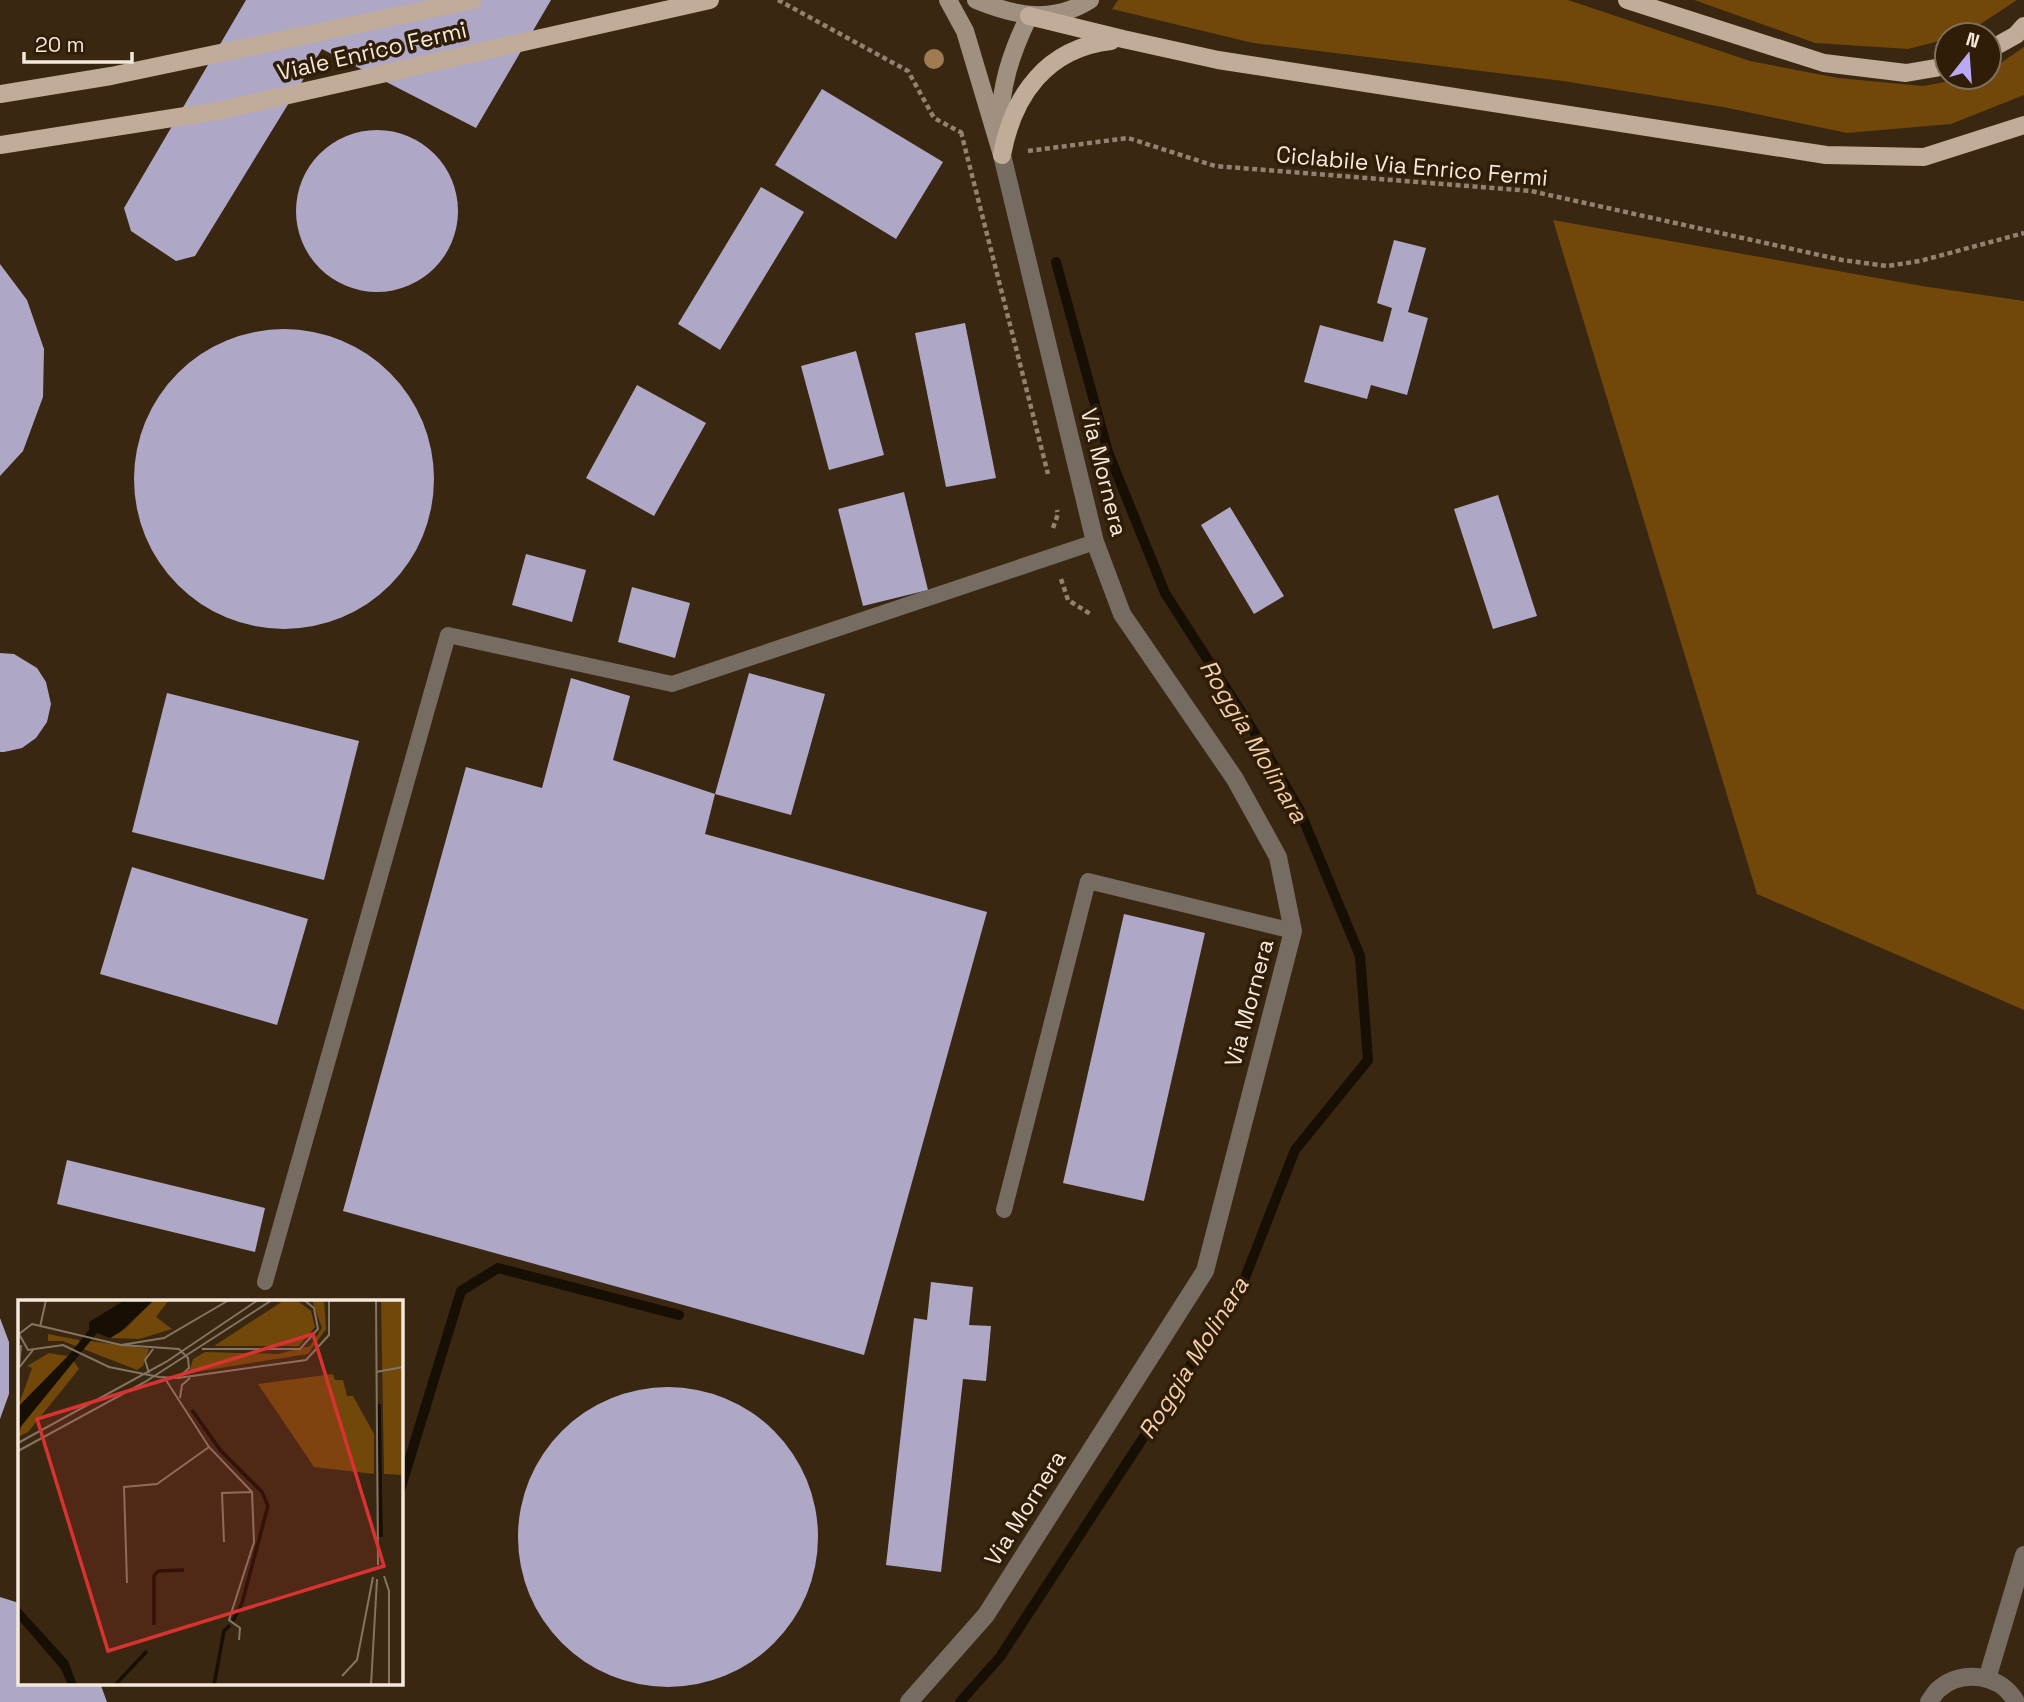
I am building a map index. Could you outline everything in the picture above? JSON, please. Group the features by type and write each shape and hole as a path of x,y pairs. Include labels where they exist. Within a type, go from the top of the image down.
{"main road":[{"name":"Viale Enrico Fermi","path":"0,94 111,76 473,0"},
{"name":"Viale Enrico Fermi","path":"0,145 217,111 710,0"},
{"path":"1627,0 1824,63 1906,73 1933,68"},
{"path":"1030,16 1218,60 1826,155 1924,157 2024,125"},
{"path":"2003,42 2016,35 2024,26"},
{"path":"1002,155 1006,134 1016,110 1026,90 1041,71 1078,48 1123,39"}],"street":[{"path":"948,0 965,31 1002,155"},
{"path":"976,0 1003,11 1030,16 1069,10 1090,0"},
{"path":"1002,155 999,129 1004,79 1012,51 1030,16"},
{"name":"Via Mornera","path":"909,1702 986,1615 1205,1270 1293,931 1278,857 1235,779 1122,614 1095,542 1002,155"},
{"path":"1987,1679 2024,1555"},
{"path":"1929,1702 1940,1688 1954,1680 1971,1676 2002,1685 2016,1702"}],"lane":[{"path":"265,1283 447,635 671,684 1095,542"},
{"path":"1004,1210 1088,881 1293,931"}],"path":[{"path":"778,0 908,71 934,118 961,132"},
{"name":"Ciclabile Via Enrico Fermi","path":"1002,155 1128,138 1215,166 1531,191 1842,260 1887,266 1920,261 2024,233"}],"shaded area":[{"path":"1118,0 1568,0 1750,61 1838,78 1923,86 1933,84 1933,91 2003,91 2003,61 2024,47 2024,95 1951,124 1847,133 1723,107 1563,81 1253,43 1112,9"},
{"path":"1694,0 2017,0 1985,21 1933,21 1933,43 1908,49 1815,43"},
{"path":"1553,220 1922,286 2024,301 2024,1010 1757,894"}],"building":[{"path":"246,0 551,0 476,128 322,49 195,256 176,261 131,231 124,208"},
{"path":"822,89 943,162 896,239 775,165"},
{"path":"377,130 408,136 422,143 434,154 445,166 452,180 458,211 452,242 445,256 434,268 422,279 408,286 377,292 346,286 332,279 320,268 309,256 302,242 296,211 302,180 309,166 320,154 332,143 346,136"},
{"path":"761,187 804,212 720,350 678,324"},
{"path":"1394,240 1426,248 1408,312 1428,318 1407,395 1371,385 1367,399 1304,382 1320,325 1383,342 1392,308 1377,303"},
{"path":"0,264 27,300 44,349 43,397 23,451 0,476"},
{"path":"965,323 996,478 946,487 915,333"},
{"path":"284,329 313,332 341,341 355,347 390,373 416,408 422,422 431,450 434,479 431,508 422,536 416,550 390,585 355,611 341,617 313,626 284,629 255,626 227,617 213,611 178,585 152,550 146,536 137,508 134,479 137,450 146,422 152,408 178,373 213,347 227,341 255,332"},
{"path":"856,351 884,455 829,470 801,366"},
{"path":"637,385 706,423 654,516 586,478"},
{"path":"904,492 928,590 863,606 838,509"},
{"path":"1498,495 1537,616 1493,629 1454,509"},
{"path":"1230,507 1284,596 1254,614 1201,525"},
{"path":"526,554 586,570 572,622 512,605"},
{"path":"632,587 690,603 675,658 618,642"},
{"path":"0,653 14,654 37,668 46,682 51,704 47,722 36,738 22,748 4,752 0,752"},
{"path":"749,673 825,694 791,815 715,794"},
{"path":"571,678 630,696 613,760 715,794 705,834 987,912 864,1355 343,1211 466,767 542,788"},
{"path":"167,693 359,741 324,880 132,832"},
{"path":"132,867 308,919 277,1025 100,974"},
{"path":"1124,914 1205,933 1144,1201 1063,1183"},
{"path":"67,1160 265,1208 255,1252 57,1204"},
{"path":"931,1282 973,1287 969,1325 991,1326 986,1381 963,1379 941,1572 886,1565 914,1318 927,1320"},
{"path":"0,1318 9,1342 9,1394 0,1419"},
{"path":"668,1387 697,1390 725,1399 739,1405 774,1431 800,1466 806,1480 815,1508 818,1537 815,1566 806,1594 800,1608 774,1643 739,1669 725,1675 697,1684 668,1687 639,1684 611,1675 597,1669 562,1643 536,1608 530,1594 521,1566 518,1537 521,1508 530,1480 536,1466 562,1431 597,1405 611,1399 639,1390"},
{"path":"0,1597 18,1603 18,1684 100,1684 107,1702 0,1702"}],"waterway":[{"name":"Roggia Molinara","path":"960,1702 1000,1657 1241,1288 1295,1150 1368,1060 1360,956 1299,809 1258,738 1165,593 1108,452 1056,262"},
{"path":"402,1484 461,1291 498,1268 679,1315"}]}
